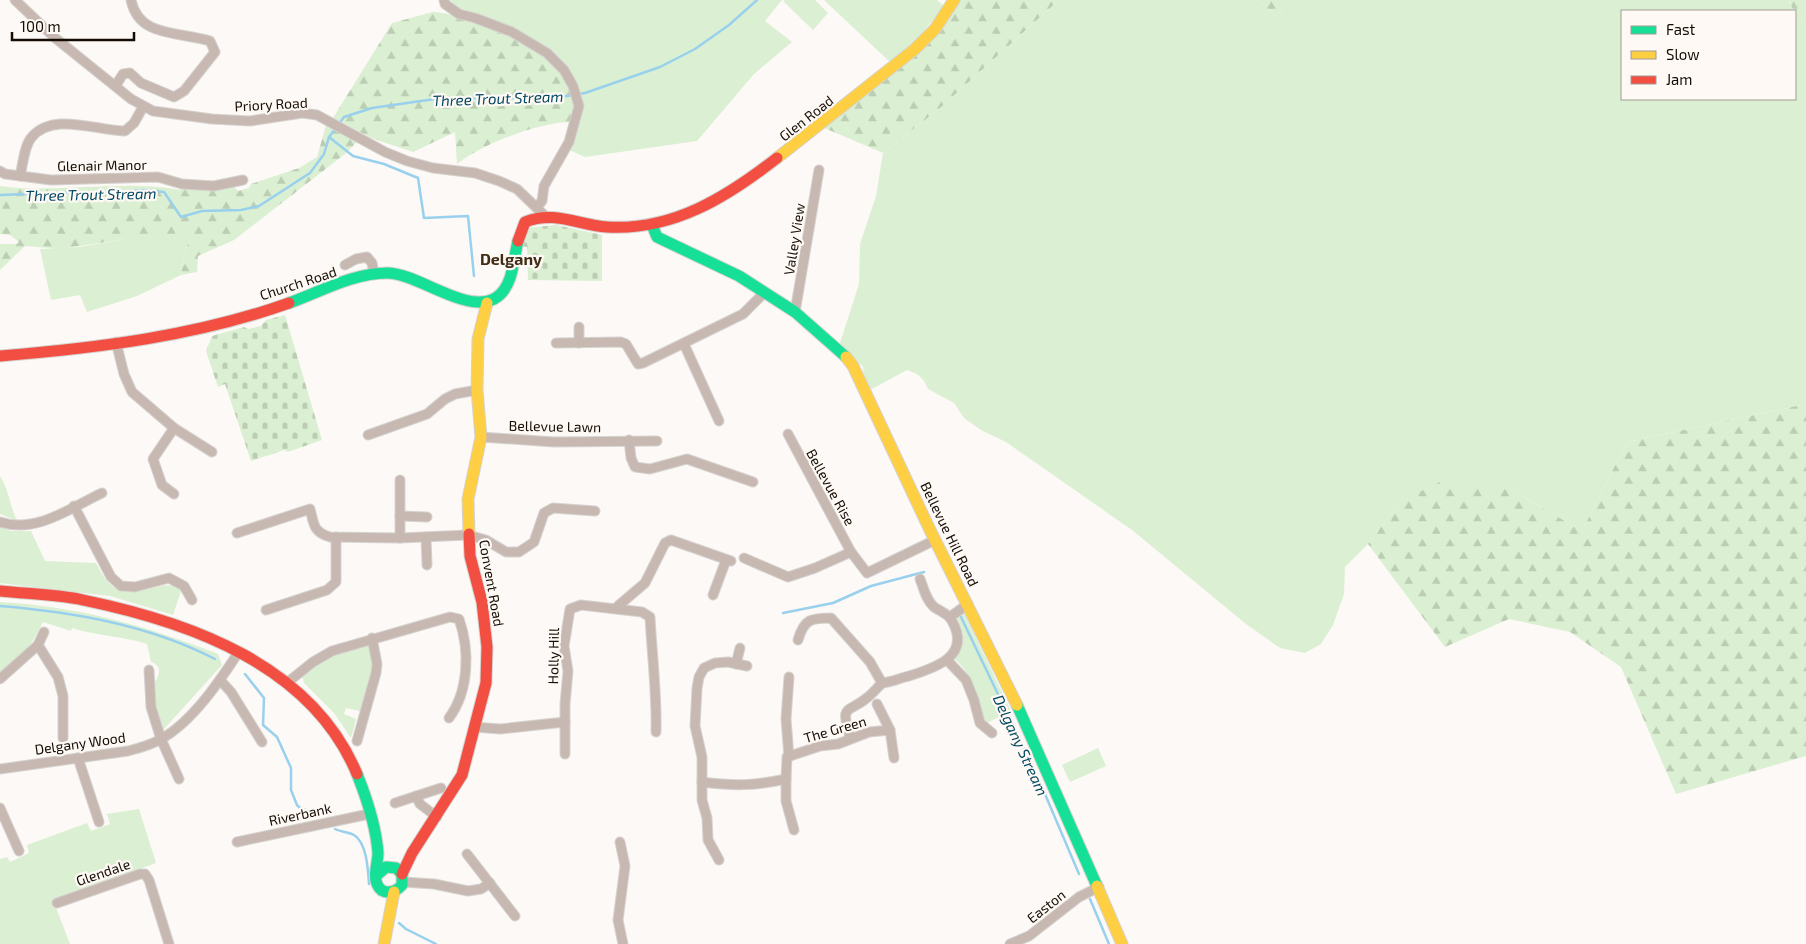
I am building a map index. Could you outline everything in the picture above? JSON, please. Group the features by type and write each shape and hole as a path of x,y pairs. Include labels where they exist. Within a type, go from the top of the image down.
{"street":[{"name":"Priory Road","path":"15,0 54,37 143,107 153,111 212,119 250,121 302,113 317,115 385,152 407,161 433,168 475,174 499,181 517,189 541,211"},
{"path":"116,85 123,74 130,72 141,82 174,97 184,91 216,52 210,41 148,27 136,15 131,0"},
{"path":"444,0 445,4 459,14 476,18 512,32 547,53 564,70 573,86 579,106 566,151 544,186 541,211 522,226 514,268 508,283 498,295 487,303"},
{"name":"Glen Road","path":"541,211 605,227 652,225 701,209 731,193 755,175 915,48 935,29 954,0"},
{"path":"20,176 30,139 42,128 59,124 76,124 125,131 134,123 143,107"},
{"name":"Valley View","path":"795,312 819,170"},
{"name":"Glenair Manor","path":"0,171 5,174 52,180 158,178 182,184 214,186 242,180"},
{"name":"Bellevue Hill Road","path":"652,225 657,236 679,249 739,276 795,312 841,351 854,366 935,540 1020,708 1099,887 1122,944"},
{"path":"345,265 356,259 367,257 372,263 374,274"},
{"name":"Church Road","path":"0,356 48,353 207,326 279,307 374,274 404,274 466,301 478,304 487,303"},
{"path":"556,343 621,342 628,346 638,364 684,344 743,314 764,293"},
{"name":"Convent Road","path":"397,872 437,817 462,775 486,683 487,647 482,602 470,556 468,535 470,482 481,437 477,390 478,339 487,303"},
{"path":"579,327 579,343"},
{"path":"116,342 124,374 132,392 174,428 212,452"},
{"path":"684,344 719,421"},
{"path":"368,435 428,414 445,399 455,394 477,390"},
{"path":"174,428 153,459 162,485 174,494"},
{"name":"Bellevue Rise","path":"788,434 852,552 867,573 935,540"},
{"name":"Bellevue Lawn","path":"481,437 554,442 657,441"},
{"path":"629,440 631,458 635,467 650,469 687,459 753,482"},
{"path":"400,480 400,538"},
{"path":"0,522 13,526 27,526 46,521 102,493"},
{"path":"74,506 111,577 120,586 134,587 169,578 184,586 192,600"},
{"path":"237,533 310,509 313,527 320,534 336,537 400,538 468,535 486,540 506,552 519,552 534,542 544,513 553,508 595,512"},
{"path":"400,516 427,517"},
{"path":"266,610 327,590 336,582 336,537"},
{"path":"426,537 426,564"},
{"path":"618,609 618,606 645,583 665,543 671,540 729,560 712,595"},
{"path":"744,558 788,577 852,552"},
{"path":"850,737 845,716 850,707 867,698 882,683 924,672 947,660 956,649 957,631 950,617 926,598 920,579"},
{"path":"0,591 82,600 167,624 238,653 288,682 304,695 326,720 342,743 361,784 369,814 377,849 378,874 376,882 389,892"},
{"path":"950,617 968,604"},
{"name":"Holly Hill","path":"565,754 568,671 564,646 570,608 581,605 642,612 650,617 650,651 657,707 656,732"},
{"path":"288,682 313,662 332,651 450,617 459,619 464,634 466,661 464,683 456,709 449,718"},
{"path":"798,640 802,628 808,622 816,618 831,618 870,662 882,683"},
{"path":"0,679 38,645 44,632"},
{"path":"357,741 376,673 377,664 372,638"},
{"path":"38,645 58,678 63,696 63,738"},
{"path":"736,664 740,648"},
{"name":"Delgany Wood","path":"0,769 128,751 149,746 177,728 220,680 238,653"},
{"path":"947,660 966,680 974,700 980,724 992,733"},
{"path":"719,860 708,840 707,818 702,800 702,757 695,726 699,677 704,668 715,663 747,666"},
{"path":"149,670 151,707 161,739 179,779"},
{"name":"The Green","path":"789,678 786,719 789,757 786,779 786,802 794,830"},
{"path":"220,680 231,692 262,742"},
{"name":"The Green","path":"877,704 890,730 894,758"},
{"path":"474,727 500,729 565,722"},
{"name":"The Green","path":"789,757 820,746 838,744 850,737 869,732 890,730"},
{"path":"78,758 99,822"},
{"path":"702,782 738,786 758,785 786,779"},
{"path":"395,803 441,788"},
{"path":"416,796 420,804 437,817"},
{"path":"0,808 19,851"},
{"name":"Riverbank","path":"238,842 369,814"},
{"path":"620,842 625,866 618,920 623,944"},
{"path":"377,849 397,872 400,888 389,892"},
{"path":"467,854 515,916"},
{"path":"378,874 382,868 434,884 468,891 482,889 490,883"},
{"name":"Glendale","path":"57,903 140,874 145,874 149,880 169,944"},
{"name":"Easton","path":"1010,944 1029,936 1078,897 1099,887"},
{"path":"384,944 389,913 389,892"}],"green space":[{"path":"449,0 782,0 765,21 792,42 754,74 697,141 585,157 569,150 576,123 571,75 556,56 539,44 498,22 462,10"},
{"path":"815,0 828,13 813,30 783,1"},
{"path":"824,0 937,0 944,6 912,46 890,62"},
{"path":"958,0 1059,0 940,108 883,153 822,127 861,98"},
{"path":"1059,0 1258,0 1276,17 1289,0 1789,0 1793,10 1621,10 1621,100 1796,100 1796,18 1797,20 1806,17 1806,404 1627,442 1582,531 1510,489 1400,501 1368,544 1345,567 1344,594 1333,625 1321,644 1305,653 1280,648 1246,624 1132,530 1006,442 981,430 964,418 954,403 928,389 923,379 918,375 907,370 870,390 864,378 863,367 840,343 859,284 860,244 876,196 883,153 940,108"},
{"path":"1258,0 1289,0 1276,17"},
{"path":"1789,0 1806,0 1806,17 1797,20 1796,10 1793,10"},
{"path":"433,12 466,18 485,24 523,41 554,62 564,73 577,106 571,122 527,130 481,149 457,164 455,132 413,152 371,138 333,118 392,23"},
{"path":"326,125 358,141 345,154 234,240 198,256 197,272 181,275 184,254 190,239 125,239 60,249 25,246 0,270 0,244 16,244 19,242 10,235 0,234 0,186 45,188 136,186 181,190 180,186 234,187 238,191 249,188 251,184 299,168 317,157"},
{"path":"556,225 602,235 602,281 528,280 527,247 521,246 526,228"},
{"path":"125,239 190,239 184,254 181,275 137,296 87,312 80,295 51,300 40,249 79,247"},
{"path":"285,315 322,440 288,452 284,450 251,461 225,384 218,387 206,351 212,336 244,327 248,329 261,326 266,320"},
{"path":"1806,404 1806,756 1676,794 1621,667 1570,632 1509,619 1445,647 1368,544 1400,501 1440,482 1510,489 1582,531 1627,442"},
{"path":"0,476 5,487 17,521 0,514"},
{"path":"0,527 11,531 31,531 45,561 96,563 104,577 115,588 133,592 169,585 176,587 181,591 173,615 110,596 0,583"},
{"path":"0,602 57,608 138,626 218,654 222,665 164,729 160,727 155,714 153,685 157,679 159,669 158,666 151,662 147,644 72,628 71,631 43,622 28,650 0,673"},
{"path":"963,611 1011,711 987,723 981,713 964,668 954,658 960,648 962,638 961,628 956,617"},
{"path":"368,644 373,660 372,678 360,711 346,708 344,714 356,719 351,738 334,713 304,683 302,675 328,658"},
{"path":"1098,748 1106,766 1070,782 1062,765"},
{"path":"139,809 156,863 53,900 70,944 0,944 0,859 7,857 10,862 29,853 27,845 87,823 91,831 110,824 107,814"}],"waterway":[{"name":"Three Trout Stream","path":"0,195 78,192 114,193 143,190 164,192 181,217 202,211 241,210 259,206 310,173 324,154 329,137 344,117 372,108 442,98 555,98 585,93 660,67 695,49 729,25 757,0"},
{"name":"Delgany Stream","path":"329,137 353,156 384,164 418,178 424,218 468,216 474,276"},
{"name":"Delgany Stream","path":"783,613 833,603 871,586 924,572"},
{"path":"0,606 83,616 110,622 164,637 215,659"},
{"name":"Delgany Stream","path":"961,617 1039,780 1079,874"},
{"path":"245,674 264,698 263,725 277,737 291,768 291,790 297,805 301,809 328,815"},
{"path":"335,829 354,835 362,844 366,857 369,884"},
{"name":"Delgany Stream","path":"1090,899 1109,944"},
{"path":"399,923 406,929 436,944"}],"traffic: fast":[{"path":"652,225 657,237 739,276 795,312 846,357"},
{"path":"289,303 362,276 387,273 402,276 455,297 472,301 488,301 500,294 510,278 518,241"},
{"path":"1017,705 1097,886"},
{"path":"357,774 368,803 375,833 378,853 377,884 385,892 396,890 402,885 402,874 396,868 386,867 378,874"}],"traffic: slow":[{"path":"777,158 915,49 935,29 954,0"},
{"path":"469,534 468,499 481,437 477,390 478,339 487,303"},
{"path":"846,357 853,366 929,528 1017,705"},
{"path":"1097,886 1122,944"},
{"path":"384,944 394,892"}],"traffic: jam":[{"path":"518,241 525,222 546,217 607,227 631,227 677,217 719,198 777,158"},
{"path":"0,356 146,339 219,324 289,303"},
{"path":"402,874 412,853 462,775 486,683 487,647 482,602 470,556 469,534"},
{"path":"0,591 63,596 124,609 165,621 205,636 243,654 279,677 310,704 337,736 357,774"}],"district":[{"name":"Delgany","path":"511,258"}]}
